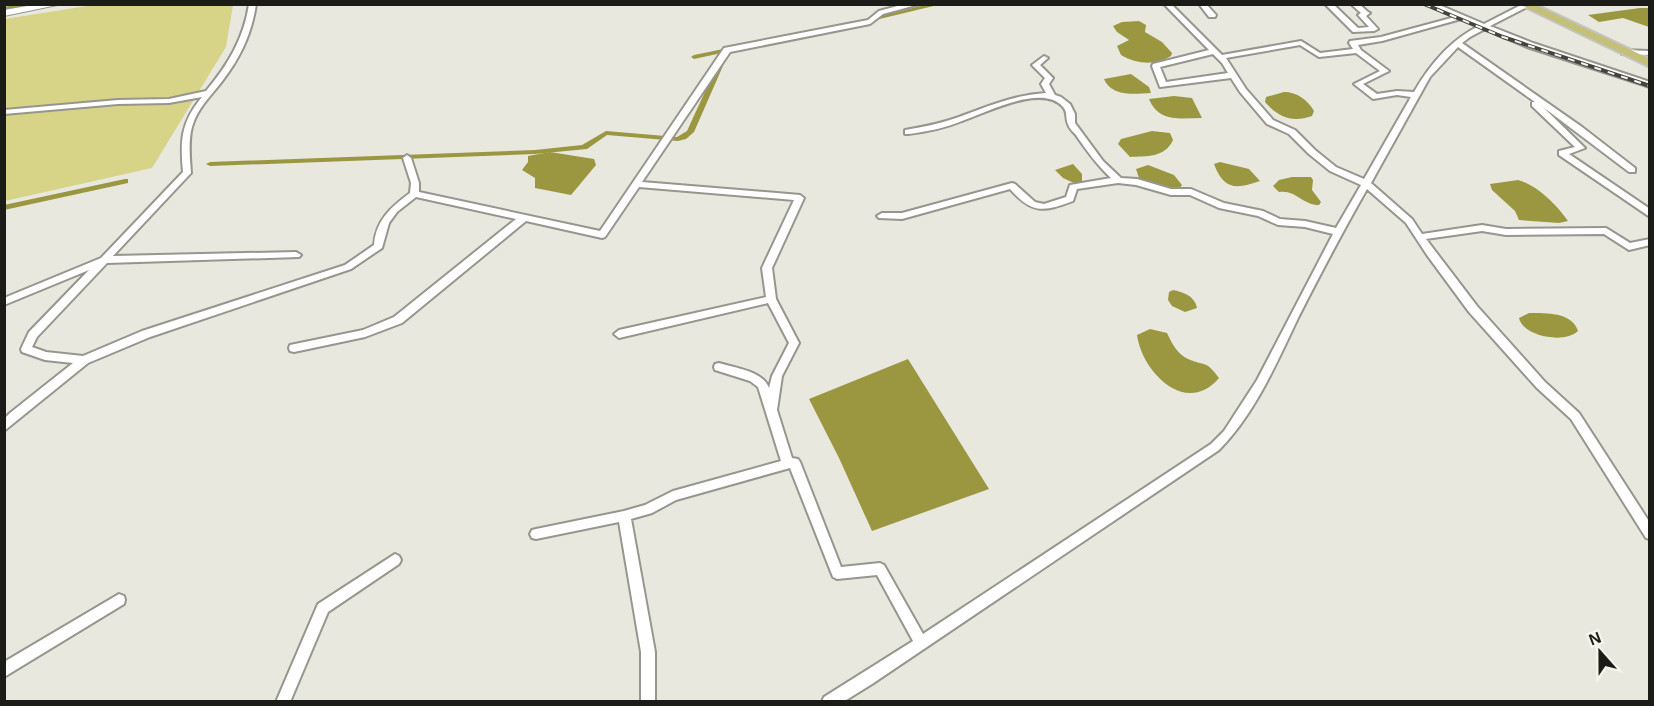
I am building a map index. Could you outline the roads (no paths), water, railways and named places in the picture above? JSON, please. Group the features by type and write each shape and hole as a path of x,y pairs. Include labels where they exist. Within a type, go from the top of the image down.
{"highway":[{"path":"1527,5 1650,63"}],"street":[{"path":"4,13 58,4"},
{"path":"84,360 45,356 26,349 33,335 188,173 188,128 200,101 208,93 247,35 253,4"},
{"path":"414,194 602,235 727,50 870,22 881,12 917,4"},
{"path":"1167,4 1221,57 1270,122 1292,132 1333,169 1365,183 1410,221 1473,309 1541,385 1575,416 1650,534"},
{"path":"1202,4 1212,15"},
{"path":"1328,4 1356,30 1374,29 1362,15 1366,13 1354,4"},
{"path":"1430,4 1483,27 1650,85"},
{"path":"829,702 1215,447 1228,434 1261,382 1338,232 1427,76 1458,43 1483,27 1527,5"},
{"path":"1416,95 1397,93 1376,97 1358,84 1385,70 1358,51 1353,43 1382,39 1461,17"},
{"path":"1221,57 1301,43 1318,55 1358,51"},
{"path":"1458,43 1580,129 1632,170"},
{"path":"1212,52 1156,66 1158,78 1163,85 1233,75"},
{"path":"1624,52 1650,53"},
{"path":"1044,58 1036,65 1049,78 1045,84 1051,95"},
{"path":"1525,91 1522,92 1581,148 1562,153 1650,214"},
{"path":"4,112 169,100 208,93"},
{"path":"908,132 930,129 1009,101 1051,95 1064,100 1071,112 1071,123 1100,163 1118,180"},
{"path":"4,427 14,416 84,360 146,334 348,267 379,246 378,231 393,211 414,194 415,183 407,158"},
{"path":"882,216 902,216 1012,186 1028,204 1035,208 1049,207 1070,199 1073,187 1118,180 1137,182 1172,192 1191,192 1222,206 1260,213 1278,222 1305,224 1338,232"},
{"path":"636,184 800,198 767,268 771,299 794,343 777,376 771,410"},
{"path":"294,348 365,333 398,320 524,218"},
{"path":"1420,237 1482,228 1506,232 1606,231 1629,247 1650,242"},
{"path":"4,302 104,260 296,255"},
{"path":"618,334 771,299"},
{"path":"719,367 754,378 763,385 788,463"},
{"path":"536,534 624,516 673,496 794,462 837,573 880,569 921,643"},
{"path":"624,516 648,652 648,702"},
{"path":"284,702 323,608 395,560"},
{"path":"4,670 118,600"}],"waterway":[{"path":"4,9 31,4"},
{"path":"846,25 939,4"},
{"path":"694,57 733,49"},
{"path":"210,164 535,152 584,147 606,133 678,139 690,132 723,59"},
{"path":"4,208 125,181"}],"railway":[{"path":"1424,4 1503,37 1650,86"}]}
